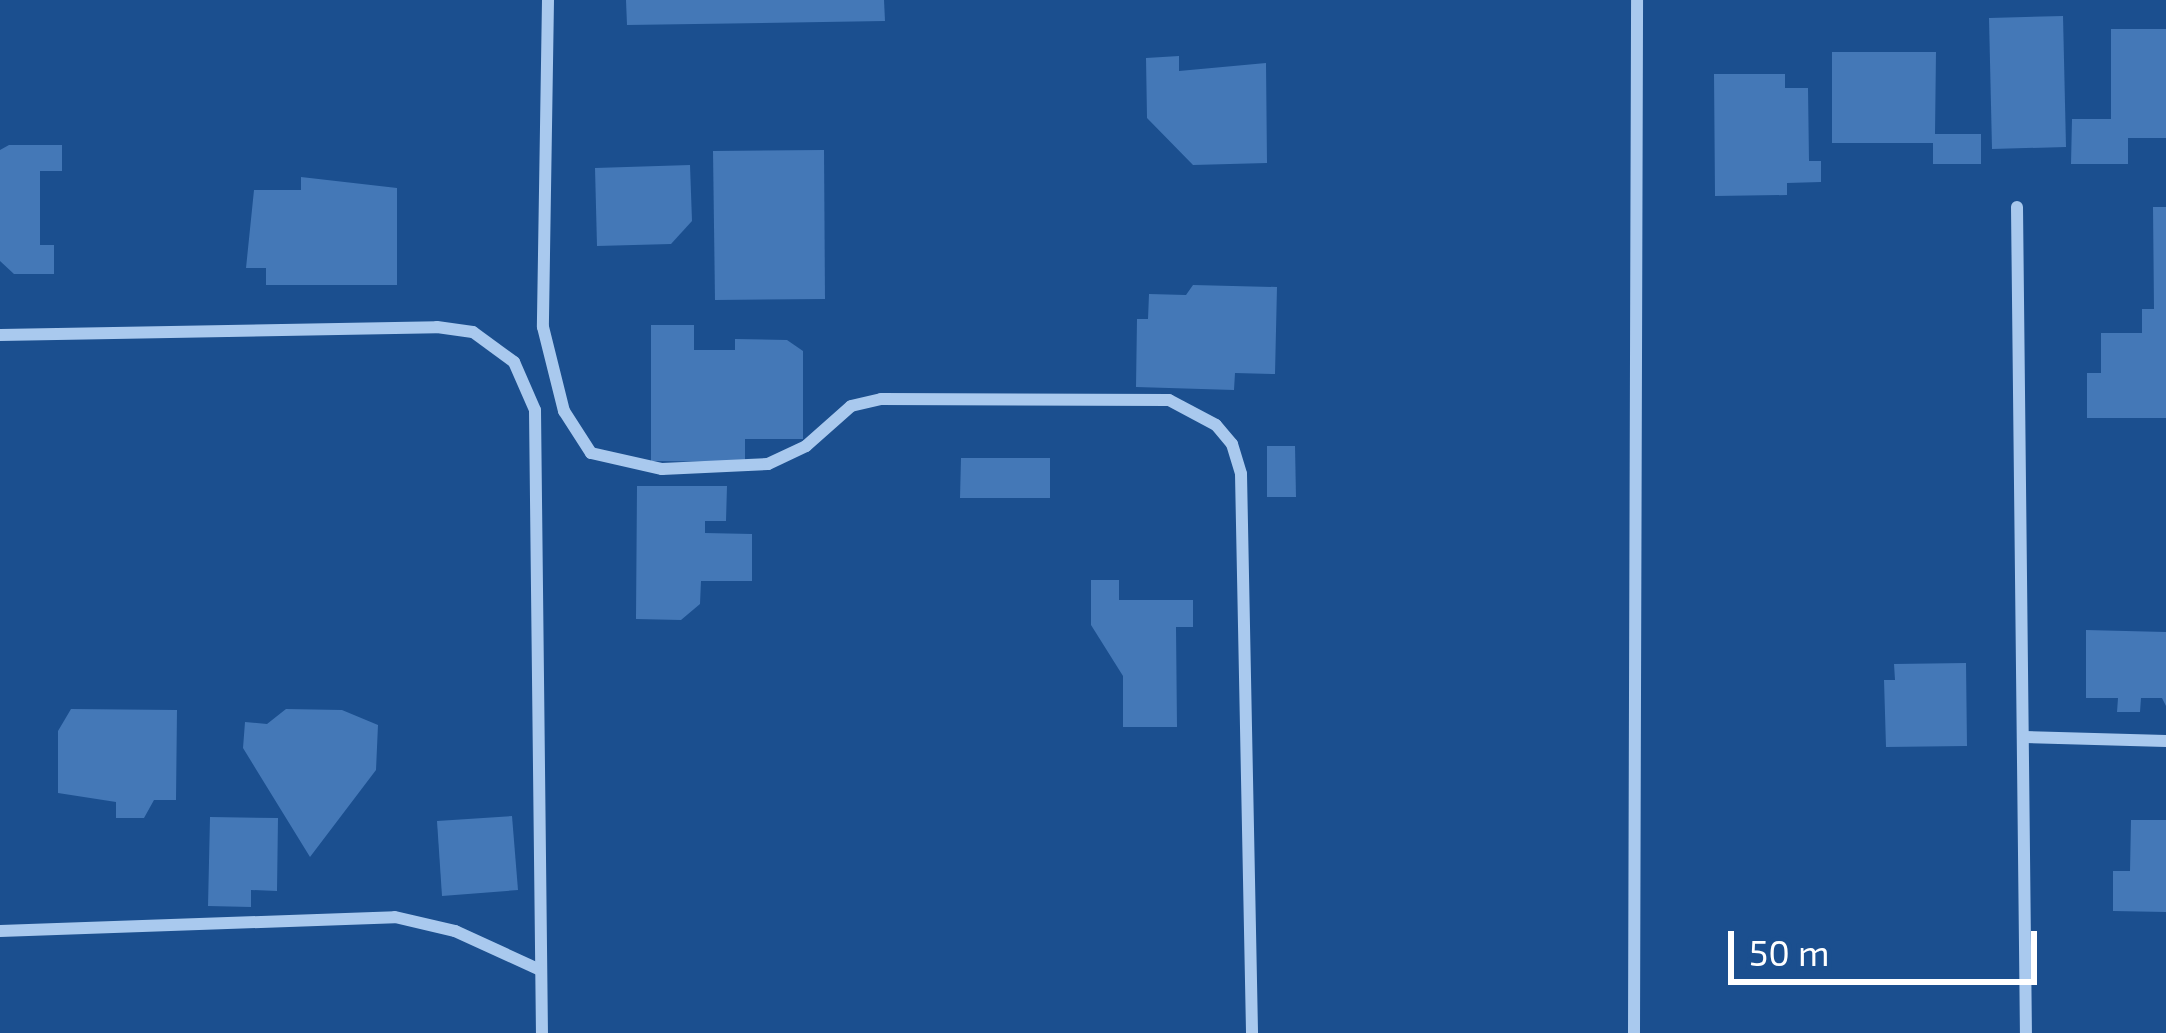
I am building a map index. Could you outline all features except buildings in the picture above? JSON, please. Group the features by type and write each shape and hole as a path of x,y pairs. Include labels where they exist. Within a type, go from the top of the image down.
{"street":[{"path":"548,0 544,327 564,411 591,453 662,469 768,464 806,446 851,406 881,399 1169,400 1216,424 1232,444 1241,474 1252,1033"},
{"path":"1634,1033 1637,0"},
{"path":"2017,207 2026,1033"},
{"path":"0,335 437,327 472,332 514,362 535,410 542,1033"},
{"path":"2025,737 2166,741"},
{"path":"0,932 395,917 455,931 540,970"}]}
